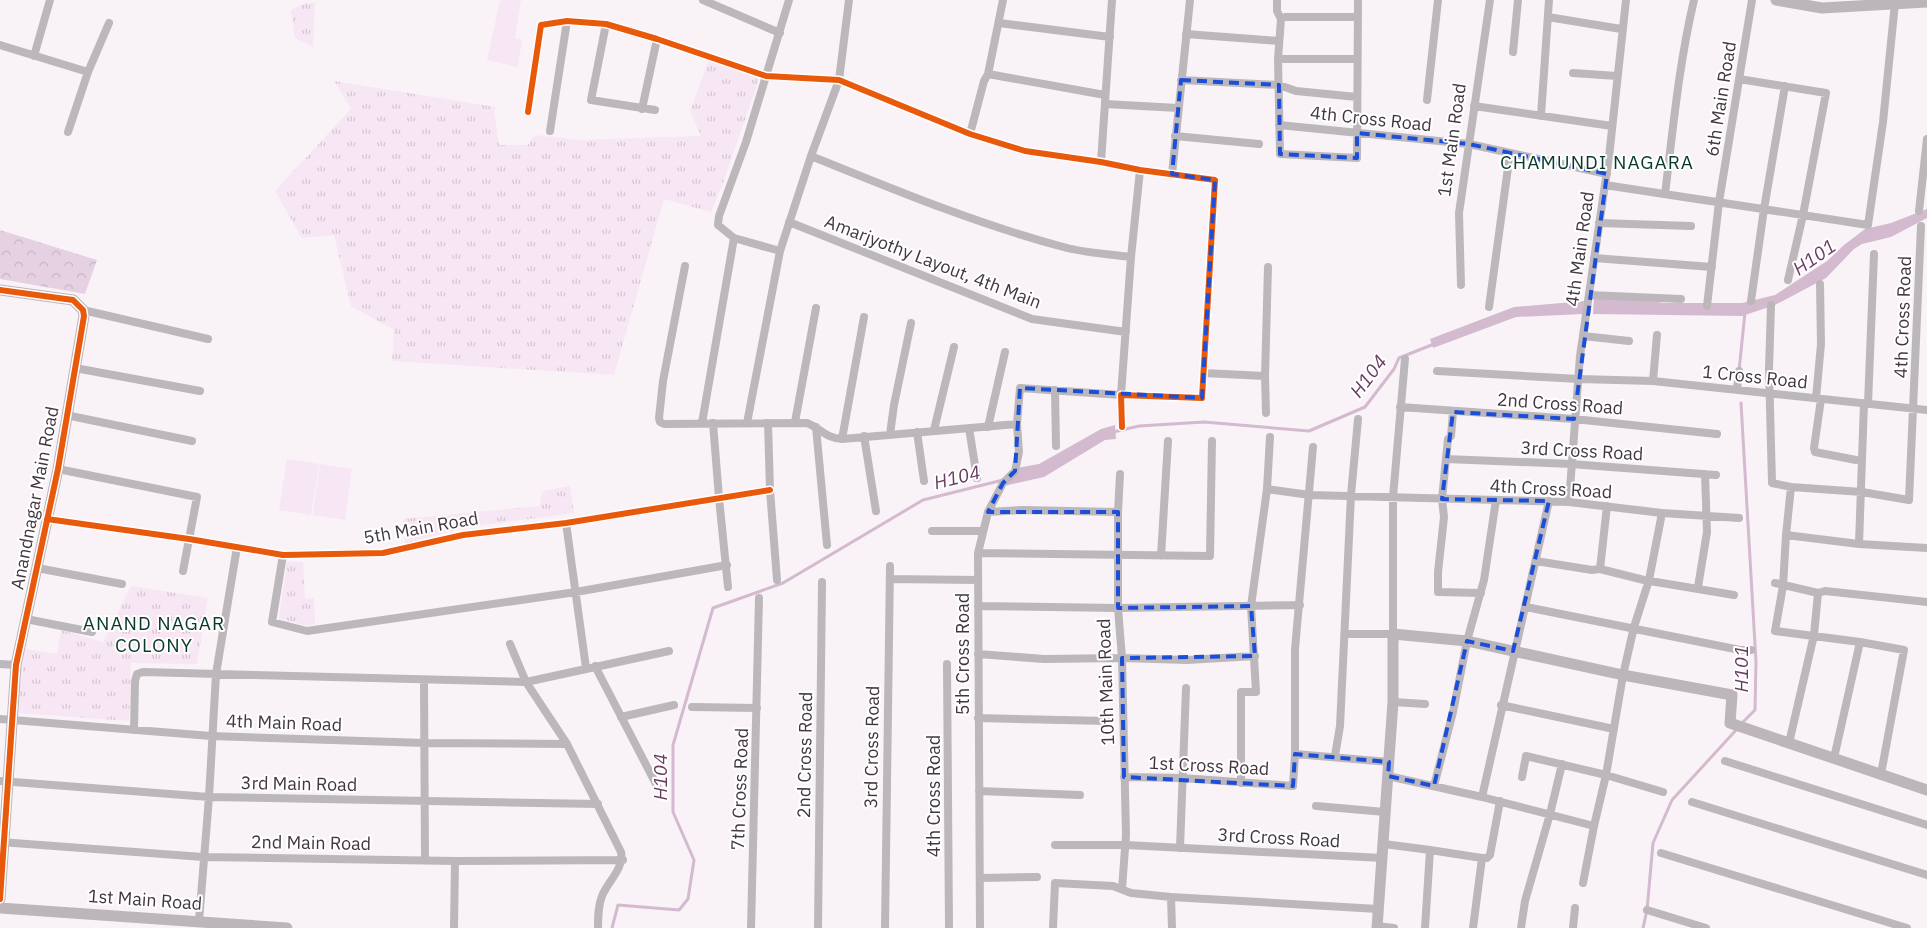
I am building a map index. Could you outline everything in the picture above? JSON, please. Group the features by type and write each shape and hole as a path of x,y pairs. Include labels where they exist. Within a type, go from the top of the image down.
{"street":[{"path":"34,56 50,0"},
{"path":"703,0 780,33"},
{"path":"780,251 734,238 718,225 719,216 746,142 789,0"},
{"path":"747,423 780,251 838,80 848,0"},
{"path":"970,134 984,81 988,74 1003,0"},
{"path":"1101,162 1112,0"},
{"path":"1172,174 1190,0"},
{"path":"1277,0 1277,11 1281,19 1278,59 1280,154 1357,158 1358,0"},
{"path":"1427,100 1438,0"},
{"name":"1st Main Road","path":"1461,285 1459,214 1490,0"},
{"path":"1513,52 1518,0"},
{"path":"1542,116 1549,0"},
{"name":"4th Main Road","path":"1569,502 1574,419 1583,336 1605,185 1621,30 1626,0"},
{"path":"1665,194 1676,107 1694,0"},
{"name":"6th Main Road","path":"1707,306 1719,202 1752,0"},
{"path":"1784,1 1822,8 1927,2"},
{"path":"1605,185 1868,225 1883,122 1895,3"},
{"path":"1281,19 1285,17 1358,17"},
{"path":"1548,17 1621,30"},
{"path":"550,131 567,22"},
{"path":"528,112 541,25 567,22 606,24 766,76 838,80 970,134 1025,151 1215,180 1202,398 1020,388 1018,424 842,439 831,438 807,423 664,424 660,422 659,418 663,381 685,266"},
{"path":"68,132 88,72 109,23"},
{"path":"999,23 1110,37"},
{"path":"606,24 592,100 655,110"},
{"path":"1186,34 1279,41"},
{"path":"642,109 657,39"},
{"path":"0,45 88,72"},
{"path":"1278,59 1357,59"},
{"path":"1573,73 1617,76"},
{"path":"988,74 1105,95"},
{"path":"1181,80 1279,85 1296,91 1357,98"},
{"path":"1739,80 1826,92 1803,215 1788,280"},
{"path":"1751,302 1764,209 1785,86"},
{"path":"1105,104 1178,108"},
{"path":"1474,106 1612,126"},
{"name":"4th Cross Road","path":"1279,125 1469,144 1606,174"},
{"path":"1176,136 1259,144"},
{"path":"1920,211 1927,139"},
{"path":"1489,307 1510,153"},
{"path":"811,156 940,207 1068,249 1131,257"},
{"path":"1122,427 1121,395 1131,257 1140,170"},
{"name":"Amarjyothy Layout, 4th Main","path":"790,222 1032,319 1126,332"},
{"path":"1599,223 1691,226"},
{"name":"4th Cross Road","path":"1862,492 1909,500 1921,226"},
{"path":"702,423 734,238"},
{"path":"1859,544 1874,254"},
{"path":"1594,258 1712,267"},
{"path":"1266,413 1265,376 1268,267"},
{"path":"1820,284 1821,344 1819,398 1814,448 1815,452 1856,460"},
{"path":"0,290 73,300 83,310 208,339"},
{"path":"1588,295 1681,299"},
{"path":"1771,305 1769,394 1772,483 1791,487 1862,492"},
{"path":"795,422 816,308"},
{"name":"Anandnagar Main Road","path":"0,899 6,720 58,469 83,310"},
{"path":"842,439 864,317"},
{"path":"890,434 911,323"},
{"path":"1653,381 1657,335"},
{"path":"1583,336 1629,341"},
{"path":"934,430 954,348"},
{"path":"988,427 1005,352"},
{"path":"1394,928 1377,927 1393,702 1393,497 1405,359"},
{"path":"75,368 200,391"},
{"name":"1 Cross Road","path":"1437,371 1653,381 1927,410"},
{"path":"1737,390 1739,371"},
{"path":"1203,373 1265,376"},
{"path":"1055,390 1056,446"},
{"name":"2nd Cross Road","path":"1400,407 1574,419 1717,434"},
{"path":"1452,412 1451,436 1448,439 1442,499 1444,517 1438,572 1438,592 1481,592"},
{"path":"66,415 192,441"},
{"path":"1335,756 1340,726 1351,495 1358,419"},
{"path":"713,423 728,587"},
{"path":"768,423 770,490 777,580"},
{"name":"5th Cross Road","path":"980,928 978,553 988,512 1002,484 1015,471 1019,452 1018,424"},
{"path":"816,427 827,545"},
{"path":"969,428 977,478"},
{"path":"917,432 924,481"},
{"path":"864,436 876,511"},
{"path":"1241,783 1241,692 1256,692 1252,606 1267,489 1270,437"},
{"path":"1161,556 1168,441"},
{"path":"978,553 1210,556 1212,441"},
{"path":"1313,447 1295,649 1295,754 1389,762"},
{"name":"3rd Cross Road","path":"1446,459 1571,464 1716,475"},
{"path":"58,469 197,497 183,571"},
{"name":"10th Main Road","path":"1120,474 1118,608 1122,658 1126,845 1122,889"},
{"path":"1698,588 1708,516 1705,474"},
{"path":"1791,487 1786,535 1784,586 1775,631 1860,642 1904,650 1881,774"},
{"name":"4th Cross Road","path":"1267,489 1310,495 1569,502 1662,513 1738,518"},
{"name":"5th Main Road","path":"47,519 189,539 283,555 383,553 463,534 566,523 770,490"},
{"path":"1434,786 1453,712 1467,641 1481,592 1496,500"},
{"path":"1482,797 1513,651 1526,607 1549,501"},
{"path":"1600,569 1607,506"},
{"path":"988,512 1022,510 1118,512"},
{"path":"1583,883 1634,628 1649,580 1662,513"},
{"path":"566,523 576,592 591,667 621,717 658,788"},
{"path":"932,531 983,531"},
{"path":"1786,535 1859,544 1927,548"},
{"path":"199,925 216,674 237,547"},
{"path":"283,555 272,622 307,630 576,592 727,565"},
{"path":"1536,561 1592,570 1600,569 1734,595"},
{"name":"3rd Cross Road","path":"885,928 890,566"},
{"path":"37,568 122,584"},
{"path":"890,579 978,580"},
{"name":"2nd Cross Road","path":"818,928 822,582"},
{"path":"1775,583 1818,593 1825,591 1927,602"},
{"path":"1789,743 1814,636 1818,593"},
{"name":"7th Cross Road","path":"751,928 759,598"},
{"path":"978,606 1118,608 1300,605"},
{"path":"1526,607 1740,650 1751,650"},
{"path":"26,619 92,632"},
{"path":"1345,634 1393,634 1467,641 1732,696 1730,723 1927,790"},
{"path":"1834,758 1860,642"},
{"path":"510,644 526,682 567,744 621,852 622,860 602,895 598,912 598,928"},
{"path":"134,730 137,674 143,672 526,682 669,651"},
{"path":"978,654 1044,659 1122,658 1187,660 1255,656"},
{"path":"0,664 16,666"},
{"name":"4th Cross Road","path":"948,664 949,928"},
{"path":"424,680 425,860"},
{"path":"1180,848 1186,688"},
{"path":"1393,702 1425,704"},
{"path":"621,717 674,705"},
{"path":"1501,705 1614,729"},
{"path":"692,707 757,708"},
{"path":"978,718 1108,721"},
{"name":"4th Main Road","path":"6,720 211,736 425,743 567,744"},
{"name":"1st Cross Road","path":"1124,777 1182,778 1293,786 1295,754"},
{"path":"1522,777 1526,756 1606,775 1663,792"},
{"path":"1725,761 1927,825"},
{"path":"1521,928 1524,900 1550,814 1562,764"},
{"path":"1388,776 1500,801 1594,826"},
{"name":"3rd Main Road","path":"4,781 209,797 598,804"},
{"path":"979,792 1080,795"},
{"path":"1384,844 1487,858 1490,855 1500,801"},
{"path":"1692,802 1927,875"},
{"path":"1316,806 1385,812"},
{"name":"2nd Main Road","path":"2,842 203,857 455,861 622,860"},
{"name":"3rd Cross Road","path":"1055,845 1126,845 1383,858"},
{"path":"1425,928 1430,850"},
{"path":"1661,853 1907,928"},
{"path":"1473,928 1482,858"},
{"path":"454,928 455,861"},
{"path":"980,878 1038,877"},
{"path":"1053,928 1055,883 1113,886 1131,893 1171,897 1378,908"},
{"path":"1171,897 1172,928"},
{"name":"1st Main Road","path":"0,908 199,925 288,928"},
{"path":"1573,928 1575,908"},
{"path":"1647,910 1706,928"}],"highlighted area":[{"path":"1181,80 1279,85 1280,154 1357,158 1357,133 1469,144 1607,174 1574,419 1453,412 1442,499 1549,501 1513,651 1467,641 1434,786 1388,776 1389,762 1295,754 1293,786 1124,777 1122,658 1255,656 1251,606 1118,608 1118,512 988,512 1003,483 1015,471 1020,388 1202,398 1215,180 1172,174"}],"green space":[{"path":"500,0 521,0 515,38 522,40 518,67 487,60"},
{"path":"306,3 315,3 313,47 295,38 291,10"},
{"path":"709,60 759,79 711,212 664,199 614,375 392,361 394,330 351,306 334,235 302,238 275,191 351,109 334,81 496,107 494,112 499,145 528,145 535,135 577,140 701,136 690,111"},
{"path":"0,230 97,260 85,294 0,279"},
{"path":"287,459 319,464 311,515 279,510"},
{"path":"320,464 352,469 345,520 313,515"},
{"path":"570,486 574,513 462,528 405,544 403,519 540,506 542,491"},
{"path":"287,562 303,562 305,599 314,598 315,624 307,626 279,618"},
{"path":"131,586 208,598 197,664 131,663 129,721 17,713 25,649 57,654 61,630 103,642"}],"shaded area":[{"path":"1927,209 1927,218 1891,237 1862,244 1854,249 1826,278 1775,305 1742,316 1593,314 1594,298 1635,299 1664,303 1742,303 1775,295 1827,261 1865,229 1891,223"},
{"path":"1584,301 1583,314 1516,317 1433,348 1430,339 1514,307"},
{"path":"1115,425 1116,439 1105,440 1044,477 1004,486 1017,468 1039,464 1101,429"}],"waterway":[{"name":"H101","path":"1739,371 1745,312"},
{"name":"H104","path":"1113,432 1139,426 1204,422 1309,431 1365,407 1394,369 1399,358 1434,344"},
{"name":"H101","path":"1741,403 1756,662 1755,710 1741,724"},
{"name":"H104","path":"612,928 618,905 679,910 688,899 694,860 673,812 673,745 713,608 783,583 923,500 1003,480"},
{"name":"H101","path":"1643,928 1647,910 1653,843 1672,800 1737,729"}],"cycle path":[{"path":"528,112 541,25 567,21 606,24 766,76 839,80 970,134 1025,151 1215,180 1202,398 1121,395 1122,427"},
{"path":"0,290 73,300 83,310 84,316 58,469 16,665 0,899"},
{"path":"47,519 189,539 283,555 383,553 463,535 566,523 770,490"}],"district":[{"name":"CHAMUNDI NAGARA","path":"1597,162"},
{"name":"ANAND NAGAR COLONY","path":"154,634"}]}
